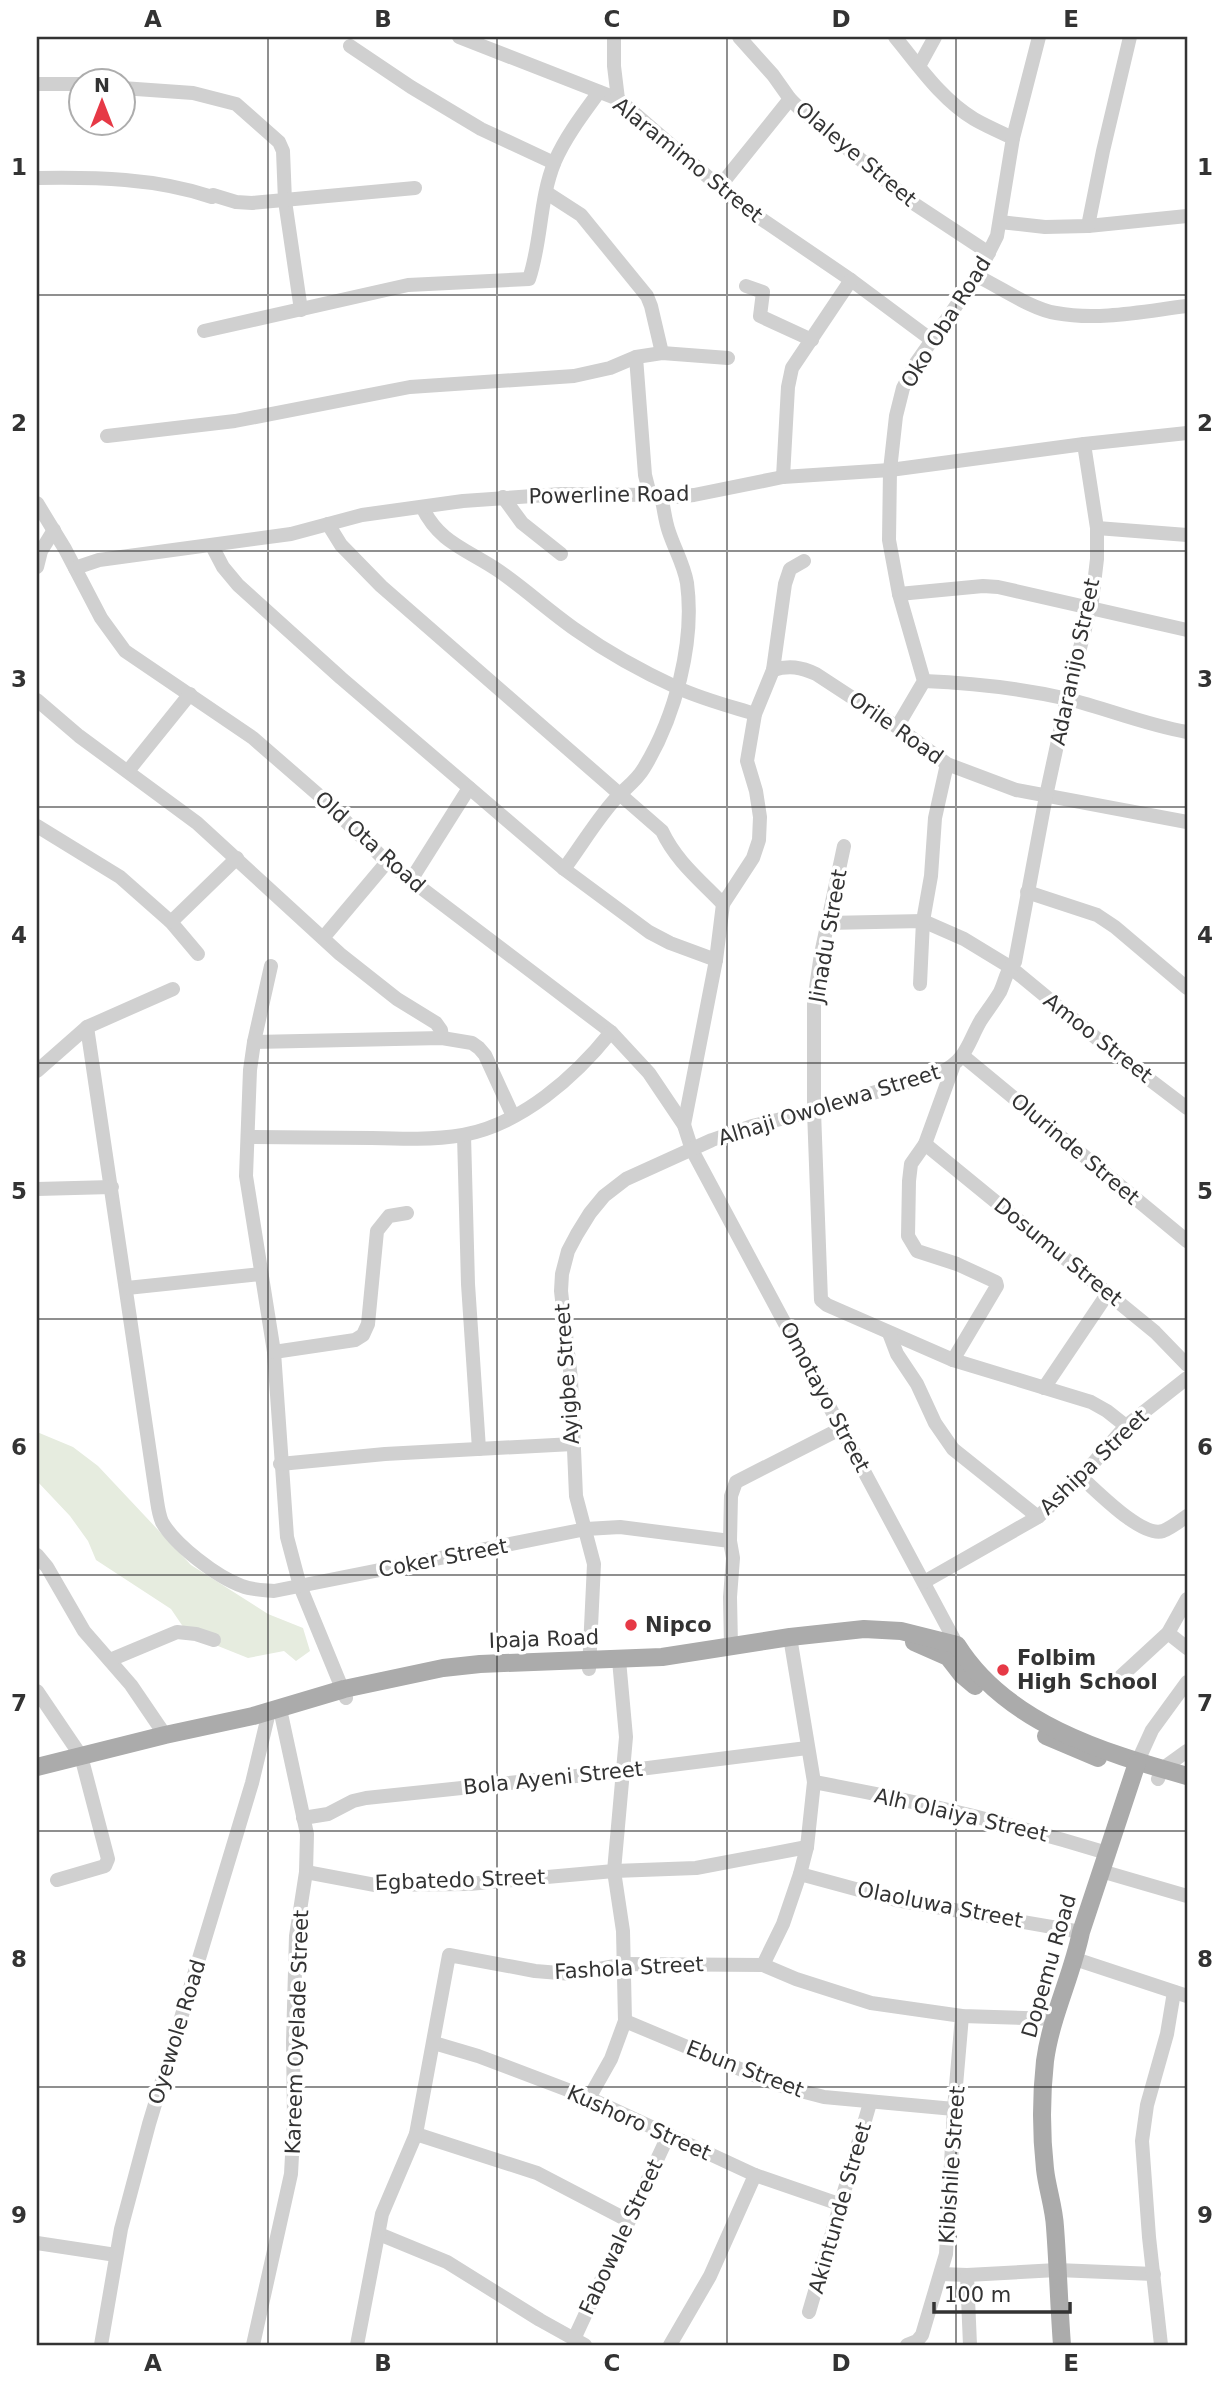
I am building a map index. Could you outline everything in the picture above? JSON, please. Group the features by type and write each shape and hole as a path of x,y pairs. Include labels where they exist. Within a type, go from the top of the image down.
{"main road":[{"name":"Ipaja Road","path":"37,1767 82,1760 275,1715 443,1668 678,1664 864,1629 890,1629 919,1634 952,1651"},
{"name":"Ipaja Road","path":"620,1664 732,1646 790,1642"},
{"path":"952,1651 1015,1707 1135,1767 1160,1774 1187,1787"},
{"name":"Ipaja Road","path":"37,1777 82,1760 165,1735 275,1715"},
{"name":"Dopemu Road","path":"1062,2345 1055,2225 1045,2171 1042,2103 1045,2061 1054,2019 1135,1767"},
{"path":"1160,1774 1187,1776"}],"street":[{"name":"Alaramimo Street","path":"459,37 618,99 738,203 851,280 933,341"},
{"path":"614,37 618,99"},
{"name":"Olaleye Street","path":"739,37 773,75 790,99 913,203 989,253"},
{"path":"895,37 950,102 974,119 1013,138"},
{"path":"919,66 935,37"},
{"name":"Oko Oba Road","path":"923,681 899,594 889,540 890,470 896,416 903,388 916,363 977,276 989,253 1000,222 1013,138 1039,37"},
{"path":"1088,226 1130,37"},
{"path":"351,46 411,87 481,129 554,163"},
{"path":"37,84 66,84"},
{"path":"136,89 193,93 231,102 282,147 285,201 301,310"},
{"path":"204,331 408,285 529,279 554,163 569,134 599,92"},
{"path":"720,186 790,99"},
{"path":"37,178 124,180 189,189 212,197 252,204 415,188"},
{"path":"547,193 581,215 647,296 662,353"},
{"path":"1000,222 1045,227 1088,226 1187,216"},
{"path":"977,276 1054,313 1080,316 1187,306"},
{"path":"783,477 788,387 792,368 851,280"},
{"path":"747,286 763,292 760,316 812,340"},
{"path":"107,436 235,421 410,387 573,376 662,353 728,358"},
{"path":"564,869 619,795 633,784 661,737 679,688 688,628 684,567 656,495 645,475 636,358"},
{"name":"Powerline Road","path":"75,568 109,558 291,534 362,515 503,497 694,495 783,477 890,470 1187,433"},
{"name":"Adaranijo Street","path":"953,1360 998,1286 996,1282 957,1264 917,1251 912,1245 908,1236 911,1164 925,1144 958,1061 1000,991 1017,954 1046,796 1090,608 1097,559 1097,528 1084,444"},
{"path":"503,497 522,523 561,554"},
{"name":"Old Ota Road","path":"39,507 101,618 125,651 253,738 387,862 611,1032 649,1073 684,1125 692,1150"},
{"path":"422,507 435,529 460,549 496,569 576,630 628,662 679,688 755,714"},
{"path":"328,524 341,545 381,586 662,831 671,850 686,868 723,904"},
{"path":"37,567 52,527"},
{"path":"1097,528 1187,535"},
{"path":"212,546 223,567 238,585 341,678 564,869 649,932 716,960"},
{"path":"684,1125 716,960 723,904 752,858 759,841 760,817 747,761 755,714 773,670 785,584 790,569 804,561"},
{"path":"899,594 983,586 1187,630"},
{"name":"Orile Road","path":"773,670 785,666 802,667 897,727 947,764 1016,790 1187,822"},
{"path":"897,727 923,681 997,686 1067,699 1187,732"},
{"path":"128,771 190,694"},
{"path":"37,700 79,736 169,800 237,858 323,938 397,999 436,1023 442,1038"},
{"path":"920,985 923,921 931,876 935,818 947,764"},
{"path":"411,880 469,788"},
{"path":"37,825 120,877 171,922 198,954"},
{"name":"Jinadu Street","path":"844,846 814,1001 814,1111 821,1300 889,1333"},
{"path":"171,922 237,858"},
{"path":"323,938 387,862"},
{"path":"1027,892 1097,915 1187,988"},
{"path":"827,923 923,921"},
{"name":"Amoo Street","path":"923,921 964,939 1010,967 1112,1051 1187,1108"},
{"path":"271,966 250,1070 246,1175 274,1352 287,1537 300,1586 345,1694"},
{"path":"37,1071 87,1027 173,989"},
{"name":"Coker Street","path":"87,1027 160,1518 170,1534 197,1558 240,1585 255,1590 274,1591 586,1529 620,1527 730,1541"},
{"path":"248,1136 421,1139 464,1135 513,1116 548,1093 590,1059 611,1032"},
{"path":"254,1042 442,1038 472,1043 485,1055 513,1116"},
{"name":"Alhaji Owolewa Street","path":"692,1150 752,1126 814,1111 958,1061"},
{"name":"Olurinde Street","path":"958,1061 1187,1241"},
{"path":"464,1135 468,1284 479,1449"},
{"name":"Dosumu Street","path":"925,1144 1155,1332 1187,1365"},
{"name":"Omotayo Street","path":"692,1150 924,1582 952,1651"},
{"name":"Ayigbe Street","path":"589,1665 594,1564 576,1496 571,1379 561,1291 562,1273 568,1251 590,1213 604,1196 626,1180 692,1150"},
{"path":"37,1189 112,1188"},
{"path":"274,1352 355,1340 363,1335 368,1324 377,1231 389,1216 407,1213"},
{"path":"127,1288 261,1273"},
{"path":"1044,1388 1108,1293"},
{"path":"889,1333 953,1360 1091,1402 1126,1426"},
{"path":"889,1333 897,1354 917,1384 944,1438 953,1449 1038,1517"},
{"name":"Ashipa Street","path":"924,1582 1038,1517 1081,1476 1126,1426 1187,1378"},
{"path":"732,1646 731,1496 736,1482 840,1429"},
{"path":"280,1464 385,1454 573,1444"},
{"path":"1081,1476 1111,1504 1145,1529 1163,1531 1187,1517"},
{"path":"37,1555 47,1567 84,1631 131,1685 165,1735"},
{"path":"1118,1680 1168,1633 1187,1599"},
{"path":"110,1660 177,1632 197,1634 214,1640"},
{"path":"1168,1633 1187,1648"},
{"path":"763,1965 783,1924 800,1874 807,1847 814,1782 790,1642"},
{"path":"589,2098 611,2059 625,2021 623,1931 614,1871 626,1737 620,1664"},
{"path":"1135,1767 1152,1730 1187,1682"},
{"path":"37,1691 82,1760 107,1863 57,1880"},
{"name":"Kareem Oyelade Street","path":"253,2345 291,2174 296,1937 308,1851 303,1818 275,1715"},
{"name":"Oyewole Road","path":"102,2345 116,2255 149,2124 275,1715"},
{"name":"Bola Ayeni Street","path":"303,1818 328,1814 353,1801 366,1798 624,1771 807,1748"},
{"path":"1160,1774 1187,1751"},
{"name":"Alh Olaiya Street","path":"814,1782 891,1796 1024,1827 1107,1853"},
{"name":"Egbatedo Street","path":"306,1872 360,1884 469,1884 614,1871 696,1868 807,1847"},
{"path":"1101,1871 1187,1896"},
{"name":"Olaoluwa Street","path":"800,1874 896,1900 1081,1932"},
{"name":"Fashola Street","path":"434,2043 449,1955 535,1971 572,1973 624,1964 763,1965 796,1979 871,2003 962,2016 1054,2019"},
{"path":"1075,1959 1181,1994 1147,2105 1142,2141 1161,2345"},
{"name":"Kibishile Street","path":"907,2345 917,2341 922,2335 946,2254 962,2016"},
{"name":"Ebun Street","path":"625,2021 778,2085 824,2097 954,2109"},
{"path":"357,2345 382,2214 416,2134 434,2043"},
{"name":"Kushoro Street","path":"434,2043 478,2056 589,2098 755,2175 842,2205"},
{"name":"Akintunde Street","path":"809,2312 870,2103"},
{"path":"416,2134 537,2173 629,2221"},
{"name":"Fabowale Street","path":"580,2342 629,2221 668,2136"},
{"path":"670,2345 710,2276 755,2175"},
{"path":"379,2235 447,2262 580,2342"},
{"path":"37,2243 116,2255"},
{"path":"941,2274 967,2276 1057,2270 1154,2274"},
{"path":"967,2276 970,2345"}],"shaded area":[{"path":"37,1432 73,1447 98,1466 191,1565 268,1614 303,1628 310,1651 296,1661 284,1651 248,1658 188,1634 171,1609 96,1560 88,1541 70,1516 37,1481"}],"place":[{"name":"Nipco","path":"631,1625"},
{"name":"Folbim High School","path":"1003,1670"}]}
